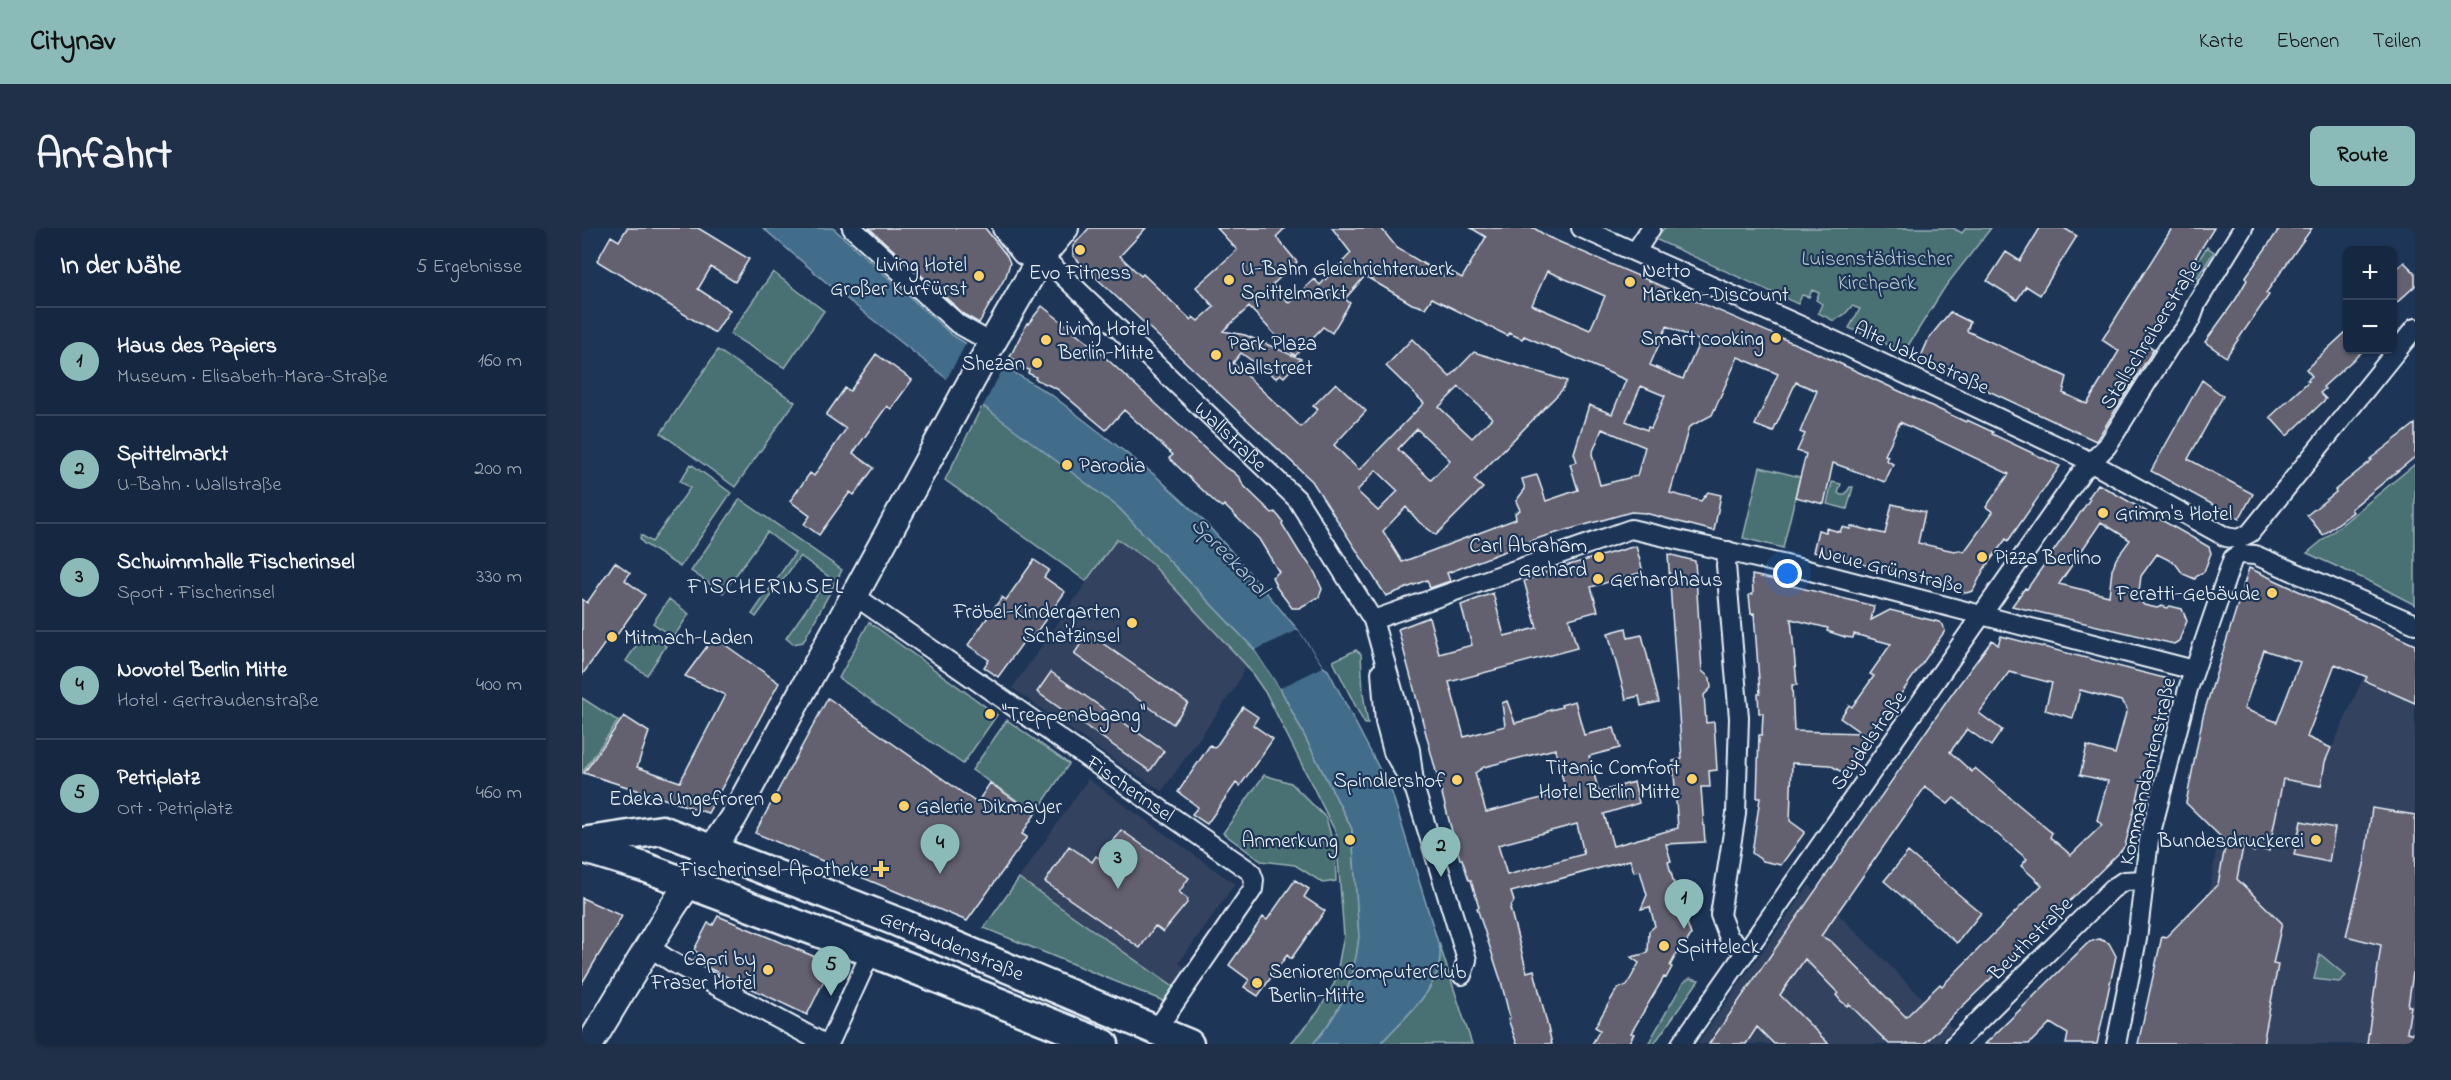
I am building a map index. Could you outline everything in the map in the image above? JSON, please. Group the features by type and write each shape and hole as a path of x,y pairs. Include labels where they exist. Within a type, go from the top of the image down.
{"main road":[{"name":"Gertraudenstraße","path":"582,842 662,830 898,922 1189,1044"},
{"name":"Gertraudenstraße","path":"582,848 644,867 871,952 1104,1044"}],"street":[{"path":"852,228 958,324 990,348"},
{"name":"Wallstraße","path":"1006,228 1025,252 1042,256 1085,300 1295,497 1373,620 1410,750 1415,790 1467,960 1462,975"},
{"name":"Wallstraße","path":"1032,228 1040,238 1042,256"},
{"path":"590,1044 688,884 713,850 742,802 964,394 1042,256 1065,228"},
{"name":"Alte Jakobstraße","path":"1581,228 1900,371 2092,462 2226,537 2239,547 2415,624"},
{"path":"1636,251 1651,228"},
{"name":"Stallschreiberstraße","path":"2092,462 2107,446 2171,344 2181,335 2193,316 2196,304 2243,228"},
{"name":"Kommandantenstraße","path":"2115,1044 2134,957 2149,840 2194,670 2230,563 2250,533 2415,328"},
{"name":"Seydelstraße","path":"1681,1044 2081,473 2092,462"},
{"name":"Neue Grünstraße","path":"1373,620 1631,529 1728,551 2194,670"},
{"path":"1728,551 1726,565 1739,718 1736,814 1720,915 1729,938 1746,952"},
{"name":"Fischerinsel","path":"855,596 1251,872 1254,880 1253,889 1156,1030"},
{"name":"Beuthstraße","path":"1955,1044 2112,889 2124,881 2144,880"},
{"path":"649,947 672,962 825,1044"},
{"path":"829,1044 871,952"}],"shaded area":[{"name":"Fröbel-Kindergarten Schatzinsel","path":"1117,539 1150,562 1246,665 1235,688 1162,791 1115,761 1012,688"},
{"name":"Bundesdruckerei","path":"2384,631 2415,645 2415,1044 2138,1044 2162,936 2166,937 2209,893 2219,834 2231,725 2327,759"},
{"path":"1088,779 1235,884 1179,963 1189,971 1176,989 1019,878"},
{"path":"1809,885 1953,1029 1938,1044 1697,1044"}],"green space":[{"name":"Luisenstädtischer Kirchpark","path":"1664,228 1953,228 1962,233 1966,228 1991,228 1945,287 1904,352 1849,328 1860,309 1852,306 1834,321 1818,313 1822,304 1816,300 1819,293 1812,290 1809,297 1802,295 1798,304 1655,239"},
{"path":"2207,247 2214,252 2194,283 2187,281 2185,285 2180,282 2184,276 2187,277"},
{"path":"773,272 824,311 785,368 730,334"},
{"path":"718,350 795,402 735,487 661,433"},
{"path":"982,406 1118,507 1255,650 1280,688 1352,829 1359,937 1357,953 1350,981 1339,1007 1313,1044 1290,1044 1318,1012 1335,982 1344,936 1336,833 1267,695 1246,665 1150,562 1117,539 1086,581 945,480"},
{"path":"691,464 731,493 680,567 643,543 640,538 641,535 652,542 690,488 680,481"},
{"path":"2415,464 2415,605 2307,553"},
{"path":"1760,467 1800,477 1783,548 1743,538"},
{"path":"1832,482 1841,484 1838,493 1841,495 1845,495 1850,487 1853,487 1847,509 1827,504"},
{"path":"740,499 842,570 803,642 793,644 786,638 829,577 800,556 756,617 752,614 795,553 767,532 723,593 691,571"},
{"path":"669,599 689,614 673,638 653,623"},
{"path":"869,622 997,715 963,764 839,678"},
{"path":"645,632 666,646 647,675 626,661"},
{"path":"1356,650 1361,654 1363,693 1368,724 1365,724 1362,719 1333,661"},
{"path":"582,698 618,721 582,773"},
{"path":"1007,720 1069,764 1036,813 972,770"},
{"path":"1264,775 1291,783 1326,818 1335,850 1336,881 1323,883 1295,865 1261,861 1223,833"},
{"path":"1019,878 1176,989 1166,1002 984,928"},
{"path":"1439,943 1472,1044 1380,1044 1412,1011 1431,986 1440,958"},
{"path":"2320,954 2346,976 2339,982 2314,979"},
{"path":"1690,978 1699,980 1654,1044 1648,1044 1683,983"}],"water":[{"name":"Spreekanal","path":"763,228 833,228 952,335 1053,396 1156,476 1202,519 1298,630 1323,667 1328,670 1392,793 1440,949 1439,963 1429,989 1380,1044 1313,1044 1339,1007 1350,981 1357,953 1359,937 1352,829 1280,688 1255,650 1118,507 947,379 827,283"}],"pier":[{"path":"968,340 1005,365 982,408 946,380"},
{"path":"1298,630 1323,667 1280,688 1255,650"}],"building":[{"path":"627,228 698,228 749,259 735,282 711,267 698,289 730,310 715,333 597,261 611,236 619,241"},
{"path":"869,228 985,228 1010,263 1006,276 979,323 965,315"},
{"path":"1089,228 1146,228 1120,256 1141,276 1143,274 1191,320 1193,317 1198,321 1214,307 1196,287 1237,250 1217,228 1285,228 1276,237 1297,262 1272,285 1289,303 1314,279 1320,285 1351,253 1332,228 1381,228 1397,248 1444,276 1448,270 1462,278 1486,237 1471,228 1534,228 1548,237 1828,358 1966,422 1967,420 2060,466 2008,541 2006,539 1984,569 1973,591 1960,592 1959,588 1813,552 1818,530 1826,532 1826,528 1840,532 1842,527 1850,529 1851,526 1885,534 1892,504 1925,512 1918,543 1964,552 1993,512 1986,507 2009,474 1900,422 1885,455 1888,456 1886,460 1893,464 1885,482 1833,463 1824,504 1795,497 1806,454 1797,451 1805,434 1800,432 1817,391 1796,382 1773,432 1755,425 1778,374 1738,357 1712,415 1689,427 1670,493 1701,501 1708,492 1721,495 1714,531 1645,513 1631,512 1542,537 1447,573 1450,581 1430,588 1427,580 1386,596 1312,481 1073,256 1073,246","holes":["1547,271 1605,296 1590,330 1532,305","1365,276 1412,304 1425,308 1432,298 1508,336 1509,333 1522,339 1524,336 1626,380 1612,414 1589,405 1574,453 1577,462 1570,464 1578,490 1546,501 1537,475 1522,479 1525,489 1516,501 1520,510 1515,513 1516,519 1402,562 1383,531 1406,507 1419,522 1436,535 1483,488 1474,480 1562,390 1567,381 1474,352 1450,377 1412,339 1386,366 1424,403 1359,470 1334,445 1366,411 1336,383 1313,406 1318,409 1301,427 1233,363 1241,353 1276,378 1280,374 1284,377 1301,359 1245,335 1223,331 1249,307 1295,356 1323,327 1332,333 1350,303 1345,299","1667,326 1700,341 1683,379 1650,365","1641,386 1665,396 1651,428 1648,427 1647,430 1626,421","1459,387 1492,418 1472,438 1439,407","1417,429 1450,460 1431,480 1398,449","1602,429 1645,447 1637,476 1600,485 1592,454","1376,470 1398,491 1378,511 1357,491"]},
{"path":"2040,228 2064,228 2077,236 2040,295 2026,286 2017,300 1987,281 2006,252 2020,261"},
{"path":"2172,228 2214,228 2143,342 2154,349 2096,441 1920,359 1929,338 1950,312 1970,322 1967,331 2067,377 2063,393 2087,404 2119,351 2102,340"},
{"path":"2280,228 2312,228 2266,293 2269,295 2226,357 2205,342 2236,299 2247,280 2245,278"},
{"path":"2404,262 2415,273 2415,286 2397,302 2397,300 2397,268"},
{"path":"1042,306 1096,349 1226,468 1240,478 1243,485 1272,513 1275,512 1301,555 1315,573 1322,589 1319,597 1299,608 1292,608 1277,588 1272,577 1279,572 1259,539 1224,505 1222,507 1216,503 1169,458 1173,455 1124,410 1106,430 1057,389 1035,379 1036,377 1028,373 1029,370 1021,367 1022,364 1010,357 1027,323"},
{"path":"2343,335 2343,354 2360,354 2323,387 2325,389 2320,393 2326,399 2287,436 2270,417 2309,381 2307,380 2312,376 2306,369"},
{"path":"876,354 912,380 891,409 887,406 853,453 874,468 854,495 850,492 819,535 804,524 810,516 790,501 810,473 814,476 846,429 826,415 845,388 850,391"},
{"path":"2202,380 2223,396 2188,459 2253,494 2239,519 2151,471"},
{"path":"2415,424 2415,457 2351,509 2353,512 2323,535 2307,515 2372,460 2370,459"},
{"path":"2098,484 2209,547 2211,553 2204,572 2197,575 2195,579 2183,574 2175,563 2157,554 2141,576 2138,599 2144,605 2182,609 2187,621 2179,641 2174,644 2012,606 2025,588 2027,589 2090,499 2088,498","holes":["2101,522 2130,540 2116,559 2112,570 2109,596 2059,584"]},
{"path":"1636,546 1643,572 1591,587 1598,611 1569,619 1577,648 1449,682 1464,737 1505,726 1502,703 1507,701 1515,723 1538,717 1547,711 1575,701 1584,735 1614,728 1620,748 1589,756 1599,792 1634,782 1639,803 1604,814 1613,846 1678,828 1673,761 1682,759 1668,554 1695,561 1702,671 1710,678 1711,688 1704,695 1706,723 1714,722 1717,770 1709,771 1710,787 1701,787 1705,842 1666,844 1671,861 1668,862 1675,887 1677,886 1681,897 1679,898 1691,935 1686,943 1683,942 1666,978 1664,977 1631,1033 1634,1034 1628,1044 1592,1044 1600,1030 1595,1027 1617,989 1627,985 1639,963 1631,957 1648,953 1649,931 1655,926 1650,907 1641,909 1647,895 1640,871 1634,872 1630,860 1511,892 1514,901 1510,908 1527,972 1534,970 1552,1044 1517,1044 1508,1019 1510,1018 1501,981 1477,908 1479,907 1471,880 1460,859 1454,839 1398,629 1429,617 1439,654 1472,645 1461,605 1493,593 1504,636 1537,628 1524,581 1558,568","holes":["1555,749 1566,792 1486,812 1475,773 1484,767","1577,824 1584,854 1507,875 1498,845"]},
{"path":"1034,560 1049,570 1044,577 1065,592 1031,640 1027,637 998,677 984,667 989,660 968,645 1002,597 1006,600"},
{"path":"615,562 630,573 625,580 645,595 612,642 608,639 582,675 582,599 587,603"},
{"path":"2249,568 2415,645 2415,703 2365,681 2367,677 2335,664 2307,737 2331,748 2325,762 2321,786 2283,779 2269,851 2256,849 2254,852 2244,842 2237,879 2282,923 2273,964 2278,965 2263,1044 2138,1044 2162,936 2166,937 2218,884 2226,842 2186,803 2203,716","holes":["2264,650 2300,662 2277,722 2244,709"]},
{"path":"1752,575 1874,606 1871,620 1890,610 1939,622 1945,631 1845,774 1830,765 1792,763 1790,821 1805,832 1781,865 1763,861 1752,853 1760,798 1757,798 1759,735 1762,735 1763,713 1759,713 1758,694 1760,694 1754,613 1751,614 1749,595 1753,594","holes":["1791,619 1828,628 1827,631 1845,637 1853,638 1854,634 1891,644 1870,674 1874,676 1852,707 1849,705 1840,718 1861,733 1794,731 1792,685 1797,685"]},
{"path":"1626,628 1628,638 1642,635 1659,702 1641,706 1639,696 1626,699 1608,633"},
{"path":"1088,633 1188,703 1173,724 1074,654"},
{"path":"2001,636 2168,679 2125,846 1924,1044 1889,1044 1849,1004 1847,1006 1841,1001 1836,995 1838,993 1805,959 1780,995 1829,1044 1774,1044 1757,1027 1746,1044 1709,1044 1952,694 1992,640 1998,645","holes":["2009,672 2052,683 2045,710 2073,718 2080,690 2121,701 2127,709 2115,754 2087,746 2080,775 2108,781 2097,820 2102,825 2071,855 2050,837 2052,833 1975,768 1972,772 1950,752 1967,729 1991,746 2002,730 1979,713","1925,787 1948,804 1954,798 1964,806 2027,859 2021,866 2042,885 1942,986 1940,984 1906,1017 1832,942 1821,936"]},
{"path":"714,637 779,683 708,813 584,773 624,716 649,732 637,767 680,782 725,695 685,676"},
{"path":"1051,672 1164,751 1150,771 1037,692"},
{"path":"828,698 977,803 990,783 1035,814 1022,834 1027,837 967,921 755,833"},
{"path":"1243,707 1258,717 1253,725 1273,739 1240,786 1236,783 1207,824 1192,814 1198,807 1178,792 1210,745 1215,748"},
{"path":"2372,808 2415,815 2415,973 2413,973 2408,1006 2411,1006 2407,1032 2415,1034 2415,1044 2367,1044 2381,945 2346,936 2364,865"},
{"path":"2301,821 2335,828 2329,862 2294,855"},
{"path":"1121,830 1189,878 1179,892 1188,899 1187,903 1163,932 1155,926 1140,948 1045,882 1069,846 1092,862 1096,856 1099,858"},
{"path":"1908,852 1981,913 1957,943 1884,881"},
{"path":"1295,880 1309,889 1304,897 1325,911 1291,959 1287,955 1258,996 1244,987 1249,980 1229,965 1263,917 1267,920"},
{"path":"582,898 622,916 582,983"},
{"name":"Capri by Fraser Hotel","path":"718,916 832,964 807,1015 694,961 698,953 694,950 708,923 713,925"},
{"path":"2099,939 2109,943 2116,956 2097,1044 2066,1044 2068,1034 2050,1023 2029,1044 1985,1044 2089,942"}],"place":[{"name":"Evo Fitness","path":"1080,250"},
{"name":"Living Hotel Großer Kurfürst","path":"979,276"},
{"name":"U-Bahn Gleichrichterwerk Spittelmarkt","path":"1229,280"},
{"name":"Netto Marken-Discount","path":"1630,282"},
{"name":"Smart cooking","path":"1776,338"},
{"name":"Living Hotel Berlin-Mitte","path":"1046,340"},
{"name":"Park Plaza Wallstreet","path":"1216,355"},
{"name":"Shezan","path":"1037,363"},
{"name":"Parodia","path":"1067,465"},
{"name":"Grimm's Hotel","path":"2103,513"},
{"name":"Carl Abraham Gerhard","path":"1599,557"},
{"name":"Pizza Berlino","path":"1982,557"},
{"name":"Gerhardhaus","path":"1598,579"},
{"name":"Feratti-Gebäude","path":"2272,593"},
{"name":"Fröbel-Kindergarten Schatzinsel","path":"1132,623"},
{"name":"Mitmach-Laden","path":"612,637"},
{"name":"\"Treppenabgang\"","path":"990,714"},
{"name":"Titanic Comfort Hotel Berlin Mitte","path":"1692,779"},
{"name":"Spindlershof","path":"1457,780"},
{"name":"Edeka Ungefroren","path":"776,798"},
{"name":"Galerie Dikmayer","path":"904,806"},
{"name":"Anmerkung","path":"1350,840"},
{"name":"Bundesdruckerei","path":"2316,840"},
{"name":"Fischerinsel-Apotheke","path":"881,869"},
{"name":"Novotel Berlin Mitte","path":"940,874"},
{"name":"Spittelmarkt","path":"1441,877"},
{"name":"Schwimmhalle Fischerinsel","path":"1118,889"},
{"name":"Haus des Papiers","path":"1684,929"},
{"name":"Spitteleck","path":"1664,946"},
{"name":"Capri by Fraser Hotel","path":"768,970"},
{"name":"SeniorenComputerClub Berlin-Mitte","path":"1257,983"},
{"name":"Petriplatz","path":"831,996"}],"district":[{"name":"FISCHERINSEL","path":"766,585"}]}
